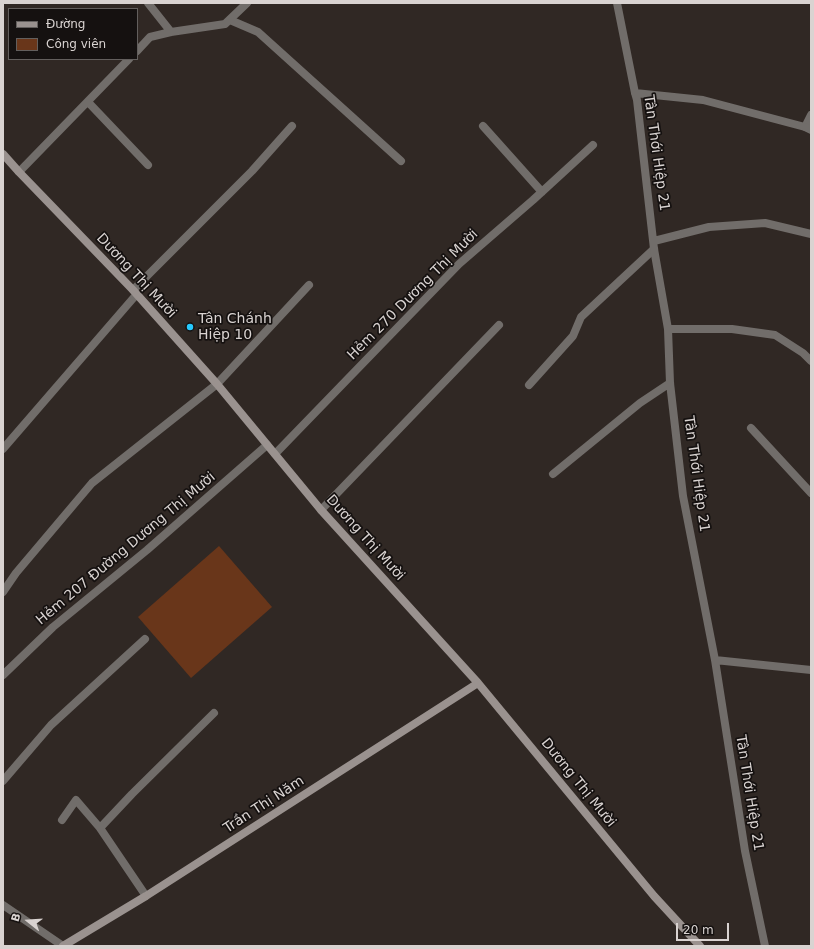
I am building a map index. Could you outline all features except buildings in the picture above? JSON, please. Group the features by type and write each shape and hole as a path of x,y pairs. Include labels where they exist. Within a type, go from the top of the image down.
{"street":[{"path":"148,3 171,32"},
{"path":"138,50 150,37 171,32 225,24 247,3"},
{"name":"Tân Thới Hiệp 21","path":"617,3 637,100 654,245 668,328 670,383 684,496 715,660 745,851 765,946"},
{"path":"230,20 258,32 401,161"},
{"path":"19,172 128,60"},
{"path":"635,93 703,100 808,128 811,115"},
{"path":"88,102 148,165"},
{"path":"3,449 134,292 252,171 292,126"},
{"path":"483,126 542,192"},
{"name":"Hẻm 270 Dương Thị Mười","path":"275,454 459,264 542,192 593,145"},
{"name":"Dương Thị Mười","path":"3,154 134,292 217,384 321,510 478,683 654,896 700,946"},
{"path":"529,385 573,336 581,317 654,245 709,227 765,223 811,234"},
{"path":"3,592 16,572 92,483 217,384 309,285"},
{"path":"321,510 499,324"},
{"path":"668,328 732,329 775,335 803,353 811,361"},
{"path":"553,474 640,403 670,383"},
{"path":"751,428 811,493"},
{"name":"Hẻm 207 Đường Dương Thị Mười","path":"3,675 53,627 147,550 267,445"},
{"path":"3,781 51,725 145,639"},
{"path":"715,660 811,670"},
{"name":"Trần Thị Năm","path":"63,946 146,896 478,683"},
{"path":"100,828 132,794 214,713"},
{"path":"62,820 76,800 100,828 146,896"},
{"path":"3,905 63,946"}],"green space":[{"path":"219,546 272,607 191,678 138,617"}],"place":[{"name":"Tân Chánh Hiệp 10","path":"190,327"}]}
